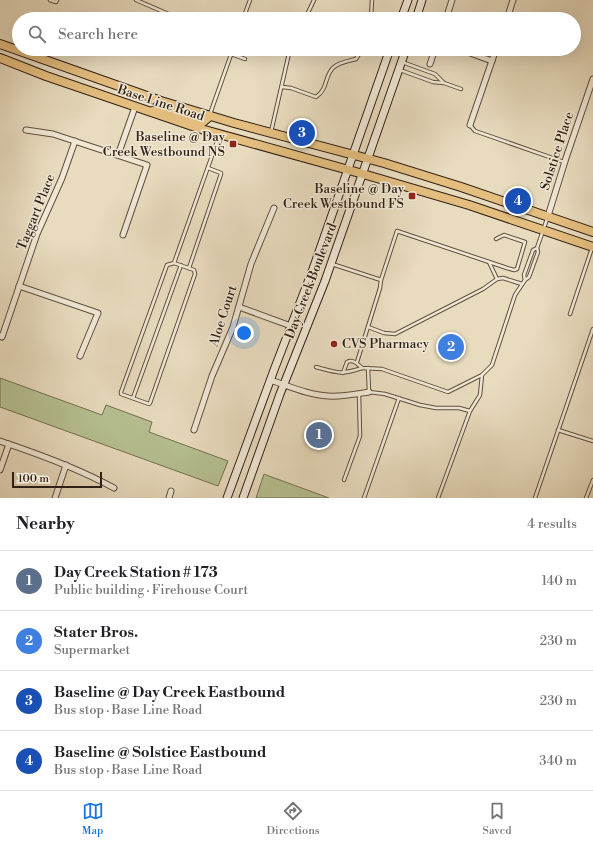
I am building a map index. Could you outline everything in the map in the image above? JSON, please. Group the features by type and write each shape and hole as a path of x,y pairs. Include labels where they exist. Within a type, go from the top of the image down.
{"main road":[{"path":"404,12 408,0"},
{"path":"418,12 422,0"},
{"name":"Base Line Road","path":"0,44 12,48"},
{"name":"Base Line Road","path":"34,56 161,101 462,187 593,232"},
{"name":"Day Creek Boulevard","path":"227,498 270,380 313,269 388,56"},
{"name":"Day Creek Boulevard","path":"243,498 284,384 332,264 404,56"},
{"name":"Base Line Road","path":"0,58 46,76 135,107 220,134 469,205 593,247"},
{"path":"148,111 168,110 203,122 210,116"}],"street":[{"path":"448,12 452,0"},
{"path":"509,12 513,0"},
{"path":"430,64 433,56"},
{"path":"478,56 492,61"},
{"path":"470,125 494,56"},
{"name":"Solstice Place","path":"548,216 593,79"},
{"path":"118,155 135,107"},
{"path":"26,130 54,134 147,165 123,235"},
{"name":"Taggart Place","path":"1,337 37,234 62,178 74,141"},
{"name":"Aloe Court","path":"194,430 208,388 230,336 252,264 274,208"},
{"path":"19,286 98,313 80,356"},
{"path":"239,307 291,326"},
{"path":"270,380 314,394 329,396 369,392"},
{"path":"0,442 9,444 94,477 114,488"},
{"path":"0,470 9,444"},
{"path":"55,498 66,466"},
{"path":"169,498 171,491"}],"lane":[{"path":"50,0 56,2 57,0"},
{"path":"136,0 164,12"},
{"path":"246,12 250,0"},
{"path":"308,12 314,0"},
{"path":"371,12 372,0"},
{"path":"210,116 230,56"},
{"path":"237,56 245,59"},
{"path":"271,133 289,56"},
{"path":"282,87 291,88 316,97 323,92 328,76 334,67 342,62 356,59 358,56"},
{"path":"402,62 435,74 444,83"},
{"path":"400,70 433,82 444,83 462,89"},
{"path":"470,125 475,131 565,162"},
{"path":"174,262 220,134"},
{"path":"189,268 221,174 208,168"},
{"name":"Solstice Place","path":"537,248 548,216"},
{"path":"357,362 397,230 488,262 514,270 517,269 525,242 504,235 496,239"},
{"path":"570,314 593,247"},
{"path":"525,280 524,275 533,250 537,248"},
{"path":"316,367 343,373 362,368 382,369 448,392 482,375 492,366 515,295 525,280 529,277 538,252 537,248"},
{"path":"174,262 181,265 194,270 195,274 150,403 148,404 121,394 121,392 167,265 174,262"},
{"path":"488,262 497,279"},
{"path":"332,264 381,280"},
{"path":"134,398 181,265"},
{"path":"368,327 384,333 395,334 483,289 497,279 503,278 522,284"},
{"path":"535,498 593,329"},
{"path":"343,373 347,362 349,361 357,362 362,368"},
{"path":"368,368 369,392 385,394 420,405 436,408 459,408 470,411"},
{"path":"438,498 470,411 480,395 482,375"},
{"path":"344,480 360,436 359,393"},
{"path":"364,498 399,398"},
{"path":"558,430 593,441"},
{"path":"586,498 593,480"}],"green space":[{"path":"0,378 102,415 106,405 152,422 149,432 228,461 218,486 0,407"},
{"path":"264,474 269,476 329,498 256,498"}],"place":[{"name":"Baseline @ Day Creek Eastbound","path":"302,133"},
{"name":"Baseline @ Day Creek Westbound NS","path":"233,144"},
{"name":"Baseline @ Day Creek Westbound FS","path":"412,196"},
{"name":"Baseline @ Solstice Eastbound","path":"518,201"},
{"name":"CVS Pharmacy","path":"334,344"},
{"name":"Stater Bros.","path":"451,347"},
{"name":"Day Creek Station # 173","path":"319,435"}]}
